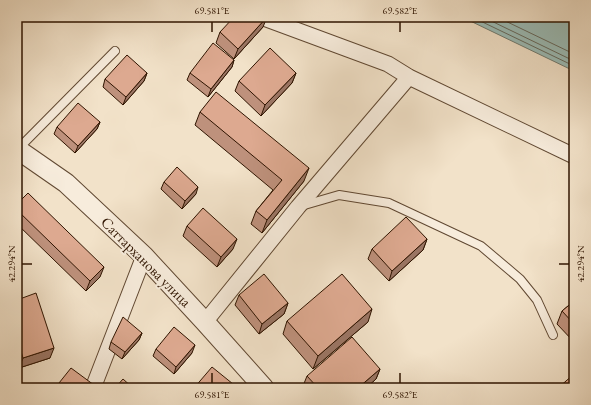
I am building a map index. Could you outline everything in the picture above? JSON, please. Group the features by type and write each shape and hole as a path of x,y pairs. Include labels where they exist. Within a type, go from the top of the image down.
{"street":[{"path":"261,17 388,64 409,77 574,156"},
{"path":"205,322 298,207 409,77"},
{"name":"Саттарханова улица","path":"17,149 66,183 144,256 264,388"},
{"path":"93,388 144,256"}],"lane":[{"path":"17,149 115,51"},
{"path":"298,207 339,195 388,203 481,246 520,279 533,295 537,300 553,335"}],"water":[{"path":"462,17 574,17 574,71"}],"building":[{"path":"234,17 267,17 238,49 220,32"},
{"path":"213,43 234,60 211,89 190,73"},
{"path":"270,48 296,73 265,105 239,81"},
{"path":"127,55 147,73 126,97 105,79"},
{"path":"216,92 309,168 267,220 256,211 282,180 200,112"},
{"path":"78,103 100,122 78,146 57,127"},
{"path":"177,167 198,187 185,201 164,182"},
{"path":"28,193 104,267 90,281 17,210 17,204"},
{"path":"203,208 237,239 221,257 187,226"},
{"path":"406,217 427,239 392,271 372,249"},
{"path":"264,274 288,303 262,324 239,295"},
{"path":"342,274 372,309 318,356 287,321"},
{"path":"36,293 54,348 23,358 17,338 17,300"},
{"path":"574,301 574,324 562,311"},
{"path":"123,317 142,333 125,352 111,342"},
{"path":"174,327 195,345 176,367 156,349"},
{"path":"352,337 380,369 358,388 318,388 307,376"},
{"path":"212,367 233,384 230,388 194,388"},
{"path":"71,368 94,385 91,388 55,388"},
{"path":"574,374 574,388 558,388"},
{"path":"123,379 133,388 115,388"},
{"path":"17,384 27,384 26,388 17,388"}]}
